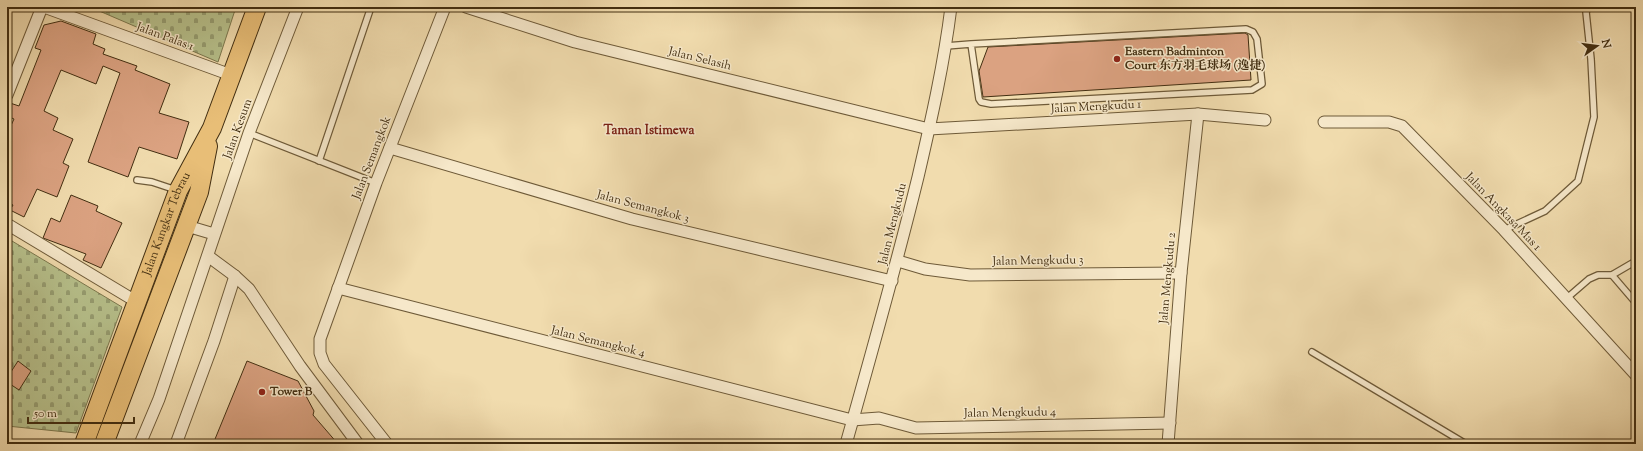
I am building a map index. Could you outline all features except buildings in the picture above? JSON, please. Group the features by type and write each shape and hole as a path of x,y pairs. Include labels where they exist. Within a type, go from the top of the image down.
{"main road":[{"name":"Jalan Kangkar Tebrau","path":"84,444 178,191 212,128 257,7"},
{"path":"104,444 199,192 212,128"}],"street":[{"name":"Jalan Palas 1","path":"7,95 43,7 231,75"},
{"name":"Jalan Kesum","path":"140,444 159,399 249,133 298,7"},
{"name":"Jalan Semangkok","path":"387,444 324,364 320,352 320,339 376,183 445,7"},
{"name":"Jalan Selasih","path":"466,7 576,42 929,129"},
{"name":"Jalan Mengkudu","path":"846,444 898,261 929,129 946,46 951,7"},
{"name":"Jalan Mengkudu 1","path":"929,129 1198,114 1265,120"},
{"name":"Jalan Mengkudu 2","path":"1168,444 1181,273 1198,114"},
{"name":"Jalan Angkasa Mas 1","path":"1324,122 1389,122 1402,126 1504,230 1636,374"},
{"name":"Jalan Semangkok 3","path":"390,148 632,219 892,281"},
{"path":"7,224 137,302"},
{"path":"187,226 214,234"},
{"path":"208,256 235,276 249,289 300,366 358,444"},
{"name":"Jalan Mengkudu 3","path":"898,261 925,269 970,275 1181,273"},
{"path":"176,444 214,341 235,276"},
{"name":"Jalan Semangkok 4","path":"338,288 852,420"},
{"name":"Jalan Mengkudu 4","path":"852,420 879,418 916,428 1170,423"}],"lane":[{"path":"319,161 371,7"},
{"path":"1504,230 1545,210 1578,182 1594,117 1591,59 1586,9"},
{"path":"946,46 971,44 1246,29 1253,32 1257,39 1262,84 1252,90 991,104 981,102 978,99 971,44"},
{"path":"249,133 376,183"},
{"path":"137,180 152,182 178,191"},
{"path":"1567,298 1589,279 1598,275 1612,274 1636,261"},
{"path":"1612,274 1636,303"},
{"path":"1312,352 1466,444"}],"green space":[{"path":"90,7 236,7 218,62"},
{"path":"7,238 122,307 76,433 7,426"}],"place":[{"name":"Eastern Badminton Court 东方羽毛球场 (逸捷)","path":"1117,59"},
{"name":"Tower B","path":"262,392"}],"district":[{"name":"Taman Istimewa","path":"649,131"}]}
